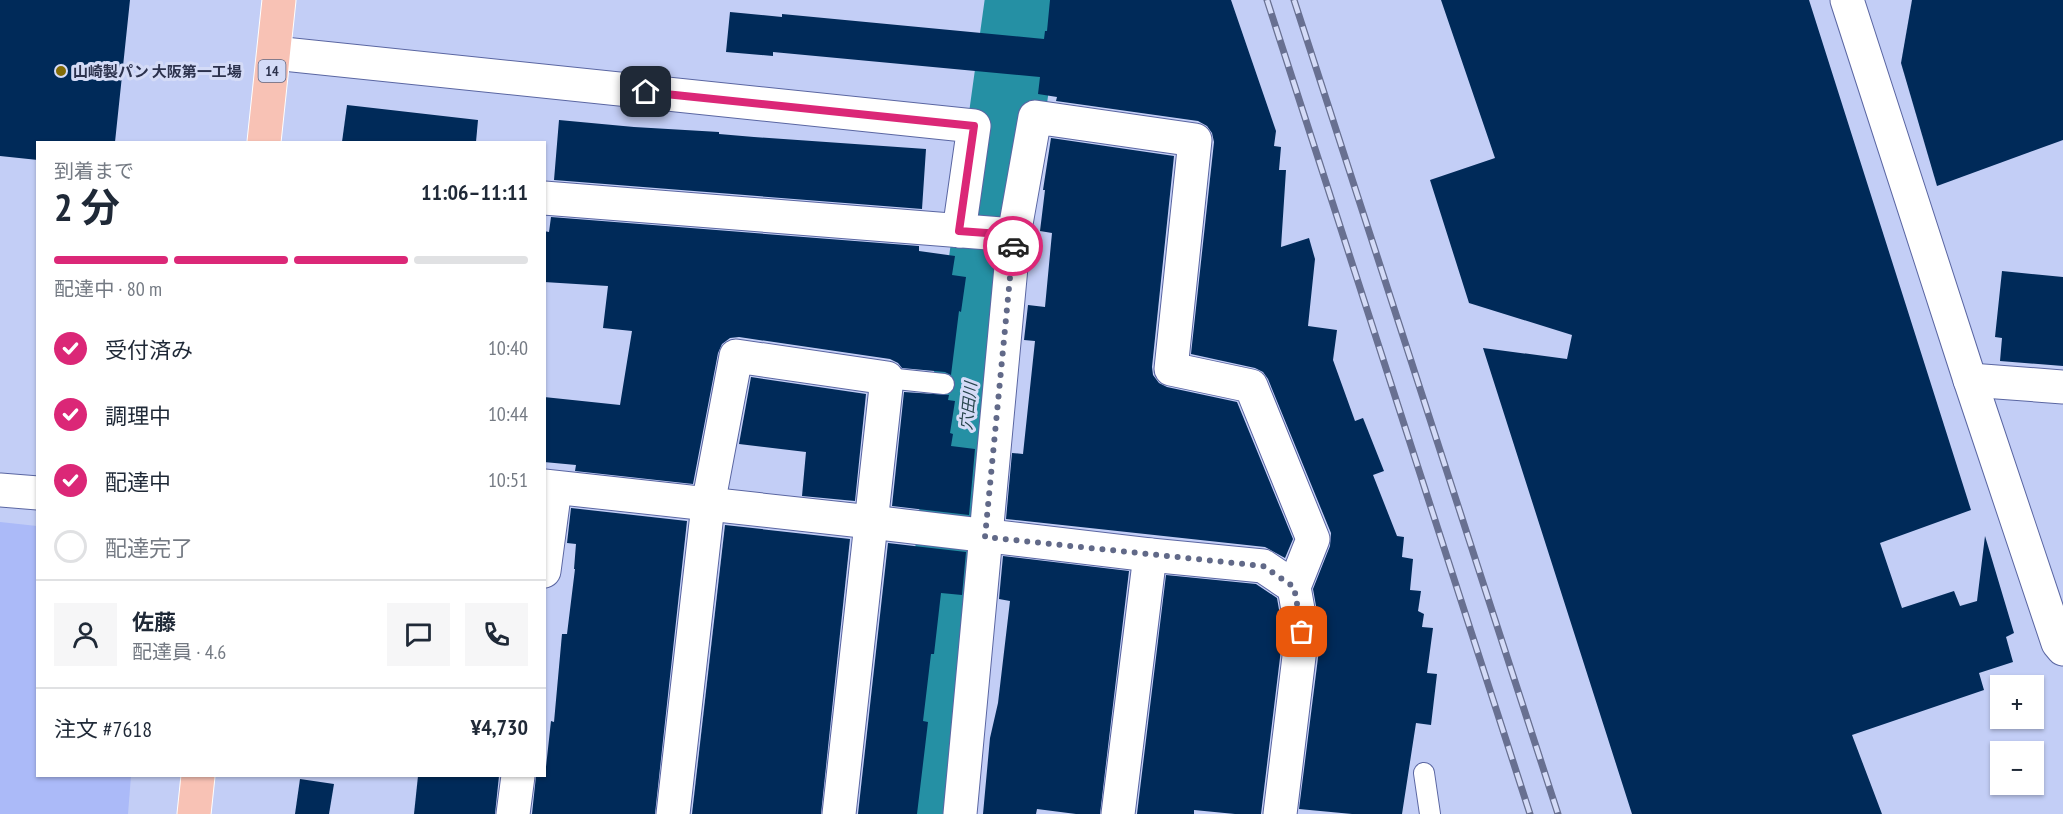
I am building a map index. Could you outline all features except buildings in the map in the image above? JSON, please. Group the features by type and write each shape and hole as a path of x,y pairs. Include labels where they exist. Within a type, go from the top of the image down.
{"main road":[{"name":"14","path":"264,141 279,0"},
{"path":"194,814 198,777"}],"street":[{"path":"1847,0 1970,380 2058,643 2063,649"},
{"path":"274,53 974,126 969,232"},
{"path":"960,814 1014,235 1035,117 1195,140 1171,369 1251,386 1313,539 1294,587 1302,632 1280,814"},
{"path":"546,198 1014,235"},
{"path":"673,814 708,505 736,356 887,378 839,814"},
{"path":"1970,380 2063,387"},
{"path":"546,543 550,487 1263,566 1294,587"},
{"path":"0,490 36,494"},
{"path":"1118,814 1150,555"},
{"path":"513,814 518,777"}],"lane":[{"path":"887,378 944,384"},
{"path":"1424,773 1430,814"}],"shaded area":[{"path":"0,522 36,526 36,777 131,777 128,814 0,814"}],"waterway":[{"name":"穴田川","path":"925,814 975,346 1023,0"}],"railway":[{"path":"1267,0 1530,814"},
{"path":"1294,0 1558,814"}],"way so far":[{"path":"1013,246 985,537 1263,566 1294,587 1302,632"}],"place":[{"name":"山崎製パン 大阪第一工場","path":"61,71"}],"route":[{"path":"646,92 974,126 959,231 1014,235 1013,246"}]}
